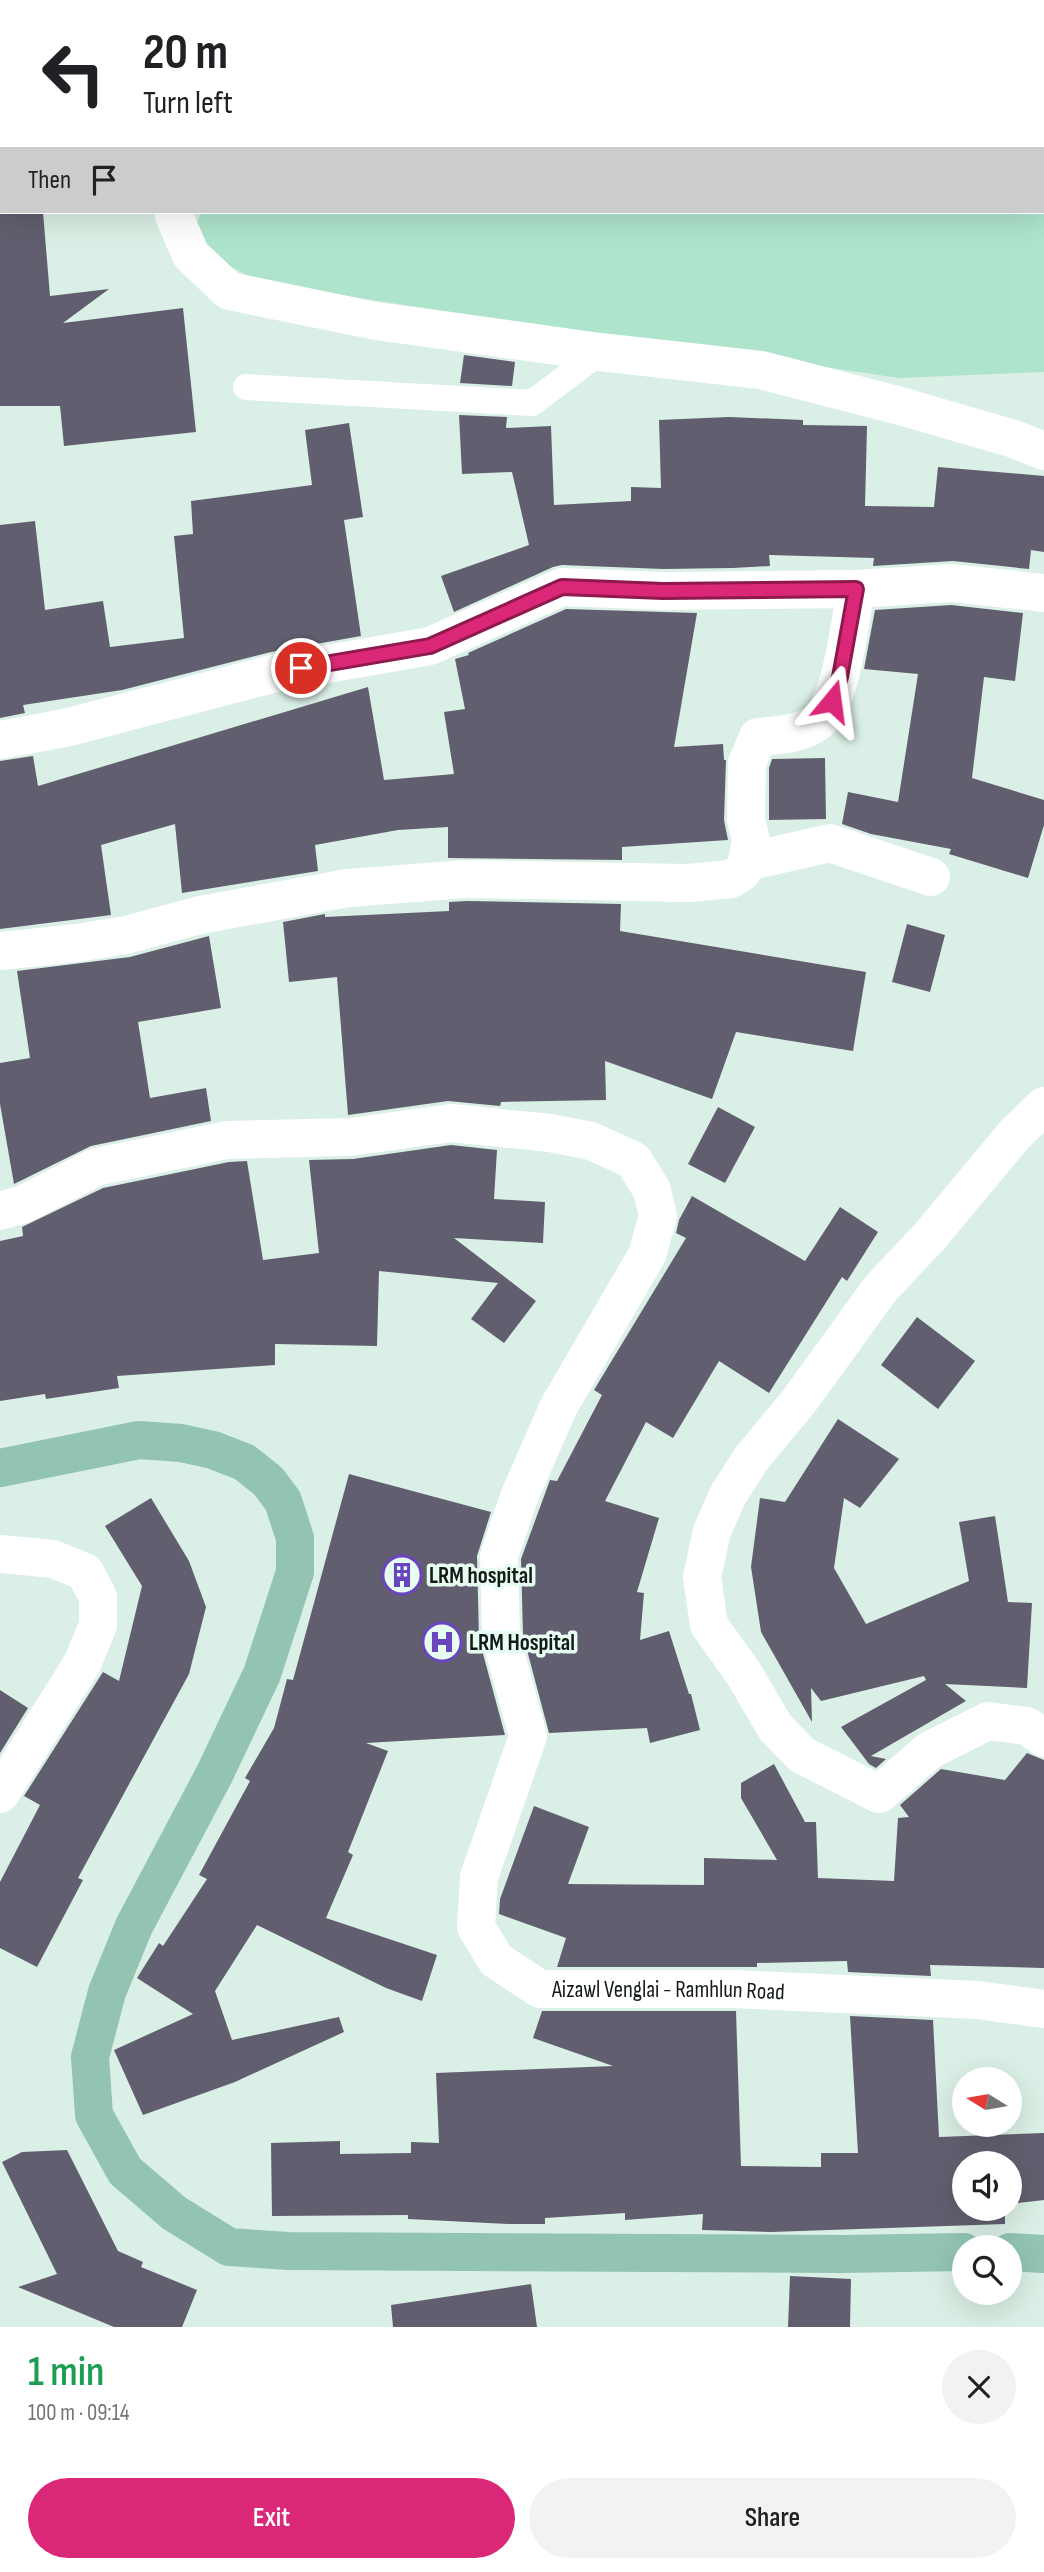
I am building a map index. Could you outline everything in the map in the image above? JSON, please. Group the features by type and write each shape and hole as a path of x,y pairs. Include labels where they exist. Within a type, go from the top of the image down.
{"main road":[{"path":"0,1468 139,1440 181,1443 214,1450 244,1462 268,1480 282,1501 295,1538 295,1572 262,1674 215,1773 134,1926 107,1992 90,2057 94,2115 125,2171 174,2213 229,2247 288,2251 952,2252"},
{"path":"1022,2253 1044,2254"}],"street":[{"path":"174,214 191,255 229,291 376,321 600,352 761,370 916,410 1014,439 1044,451"},
{"path":"0,740 69,727 276,673 430,646 562,587 663,591 856,589 951,583 1044,593"},
{"path":"0,951 126,935 200,915 348,888 467,880 689,884 731,878 742,872 747,862 751,840 746,820 747,762 758,737 798,732 819,722 832,701 840,677 856,589"},
{"path":"747,862 830,843 931,877"},
{"path":"1044,1106 1015,1134 930,1236 881,1288 799,1401 751,1459 728,1494 712,1531 702,1577 709,1625 744,1674 775,1727 802,1755 879,1794 930,1750 988,1721 1027,1726 1044,1738"},
{"name":"Aizawl Venglai - Ramhlun Road","path":"0,1211 24,1204 96,1167 227,1140 350,1138 451,1123 550,1133 591,1141 633,1160 652,1190 658,1216 647,1255 559,1406 519,1497 499,1556 502,1638 528,1736 480,1877 476,1927 496,1960 540,1989 731,1989 978,2000 1044,2009"},
{"path":"0,1554 53,1559 85,1572 98,1597 98,1625 82,1664 0,1794"}],"lane":[{"path":"246,387 532,403 600,352"}],"green space":[{"path":"200,214 1044,214 1044,372 899,378 263,284 207,254 197,223"}],"building":[{"path":"0,214 43,214 50,296 109,289 63,323 183,308 196,432 64,446 60,406 0,406"},
{"path":"464,355 515,362 512,386 460,383"},
{"path":"459,415 507,417 506,428 551,426 554,505 631,501 631,487 661,488 659,420 729,417 803,420 803,425 867,426 865,506 934,507 938,467 1044,476 1044,552 1031,550 1029,569 953,561 873,566 874,558 769,555 770,566 733,568 663,569 562,565 454,612 441,576 529,545 512,472 462,474"},
{"path":"349,423 363,517 344,520 361,636 271,652 122,690 23,705 25,713 0,718 0,525 35,521 45,610 103,601 110,647 184,638 174,536 193,534 191,501 312,485 305,430"},
{"path":"951,605 1023,613 1015,681 984,677 972,778 1044,800 1044,825 1028,878 949,854 951,849 871,834 842,824 848,792 898,802 918,674 864,669 875,610"},
{"path":"566,609 697,613 674,747 723,744 726,760 724,820 728,840 622,847 622,860 448,858 448,827 398,830 315,845 318,871 182,893 175,824 101,845 111,915 0,929 0,761 33,756 38,786 368,687 384,780 454,774 444,712 465,709 455,659 469,655 468,653"},
{"path":"825,758 826,819 769,820 769,768 772,759"},
{"path":"449,902 621,904 620,931 866,972 853,1051 736,1032 712,1099 605,1061 606,1100 501,1102 500,1106 448,1101 348,1115 337,977 289,982 283,922 325,914 325,917 449,911"},
{"path":"907,924 945,935 930,992 892,982"},
{"path":"209,936 221,1008 138,1022 150,1098 206,1088 211,1121 91,1146 14,1184 0,1104 0,1063 30,1058 17,971 130,957"},
{"path":"718,1107 755,1127 725,1183 688,1164"},
{"path":"451,1145 497,1150 494,1199 545,1202 543,1243 454,1238 536,1301 504,1343 471,1319 498,1283 379,1271 377,1346 275,1344 275,1365 117,1376 119,1388 46,1399 45,1394 0,1401 0,1241 23,1236 22,1227 103,1188 229,1162 247,1161 263,1260 319,1253 309,1160 353,1159"},
{"path":"692,1196 805,1261 840,1207 878,1232 847,1281 842,1277 769,1393 719,1361 673,1438 646,1422 605,1501 659,1518 637,1592 644,1593 640,1640 669,1631 691,1694 700,1730 650,1743 647,1728 549,1733 523,1635 521,1559 550,1480 557,1481 602,1395 594,1390 686,1238 676,1233 679,1220"},
{"path":"917,1317 975,1361 938,1409 881,1365"},
{"path":"838,1419 899,1459 860,1508 844,1498 834,1568 866,1624 969,1581 959,1522 995,1516 1008,1602 1032,1603 1027,1688 945,1684 966,1701 871,1756 886,1759 876,1768 869,1764 841,1727 926,1680 924,1676 821,1701 811,1688 812,1722 761,1632 751,1567 760,1498 785,1502"},
{"path":"349,1474 491,1512 477,1556 479,1639 505,1735 366,1743 388,1751 348,1852 353,1855 326,1918 437,1955 422,2001 386,1988 257,1925 215,1991 232,2040 339,2017 344,2032 235,2082 143,2115 114,2050 193,2014 137,1978 159,1943 163,1946 207,1879 199,1875 250,1781 245,1778 274,1728 287,1679 293,1680"},
{"path":"151,1498 189,1561 206,1607 189,1674 78,1878 83,1880 37,1967 0,1948 0,1882 40,1805 24,1796 103,1672 119,1681 142,1586 105,1526"},
{"path":"0,1690 28,1708 0,1753"},
{"path":"1027,1753 1044,1760 1044,1968 930,1965 931,1976 848,1972 847,1961 757,1963 757,1967 557,1967 566,1938 499,1914 500,1899 534,1806 589,1827 568,1884 704,1885 704,1858 777,1860 741,1798 741,1783 774,1764 805,1822 816,1822 818,1878 894,1881 898,1818 909,1817 900,1805 941,1769 1005,1780"},
{"path":"542,2011 736,2011 741,2166 821,2167 821,2153 858,2153 850,2016 933,2020 939,2137 1022,2137 1022,2134 1044,2133 1044,2200 1022,2203 1022,2151 952,2151 952,2221 1005,2221 1005,2224 771,2232 702,2230 703,2214 625,2220 625,2213 545,2218 545,2224 408,2219 408,2215 272,2216 271,2143 340,2141 340,2154 411,2153 411,2142 439,2143 436,2073 613,2066 533,2038"},
{"path":"67,2150 118,2251 143,2262 141,2267 197,2290 182,2327 114,2327 18,2287 57,2274 2,2162 22,2152"},
{"path":"790,2276 851,2279 850,2327 788,2327"},
{"path":"531,2284 537,2327 393,2327 391,2305"}],"place":[{"name":"LRM hospital","path":"402,1575"},
{"name":"LRM Hospital","path":"442,1642"}],"route":[{"path":"301,668 430,646 562,587 663,591 856,589 840,677 832,701"}]}
